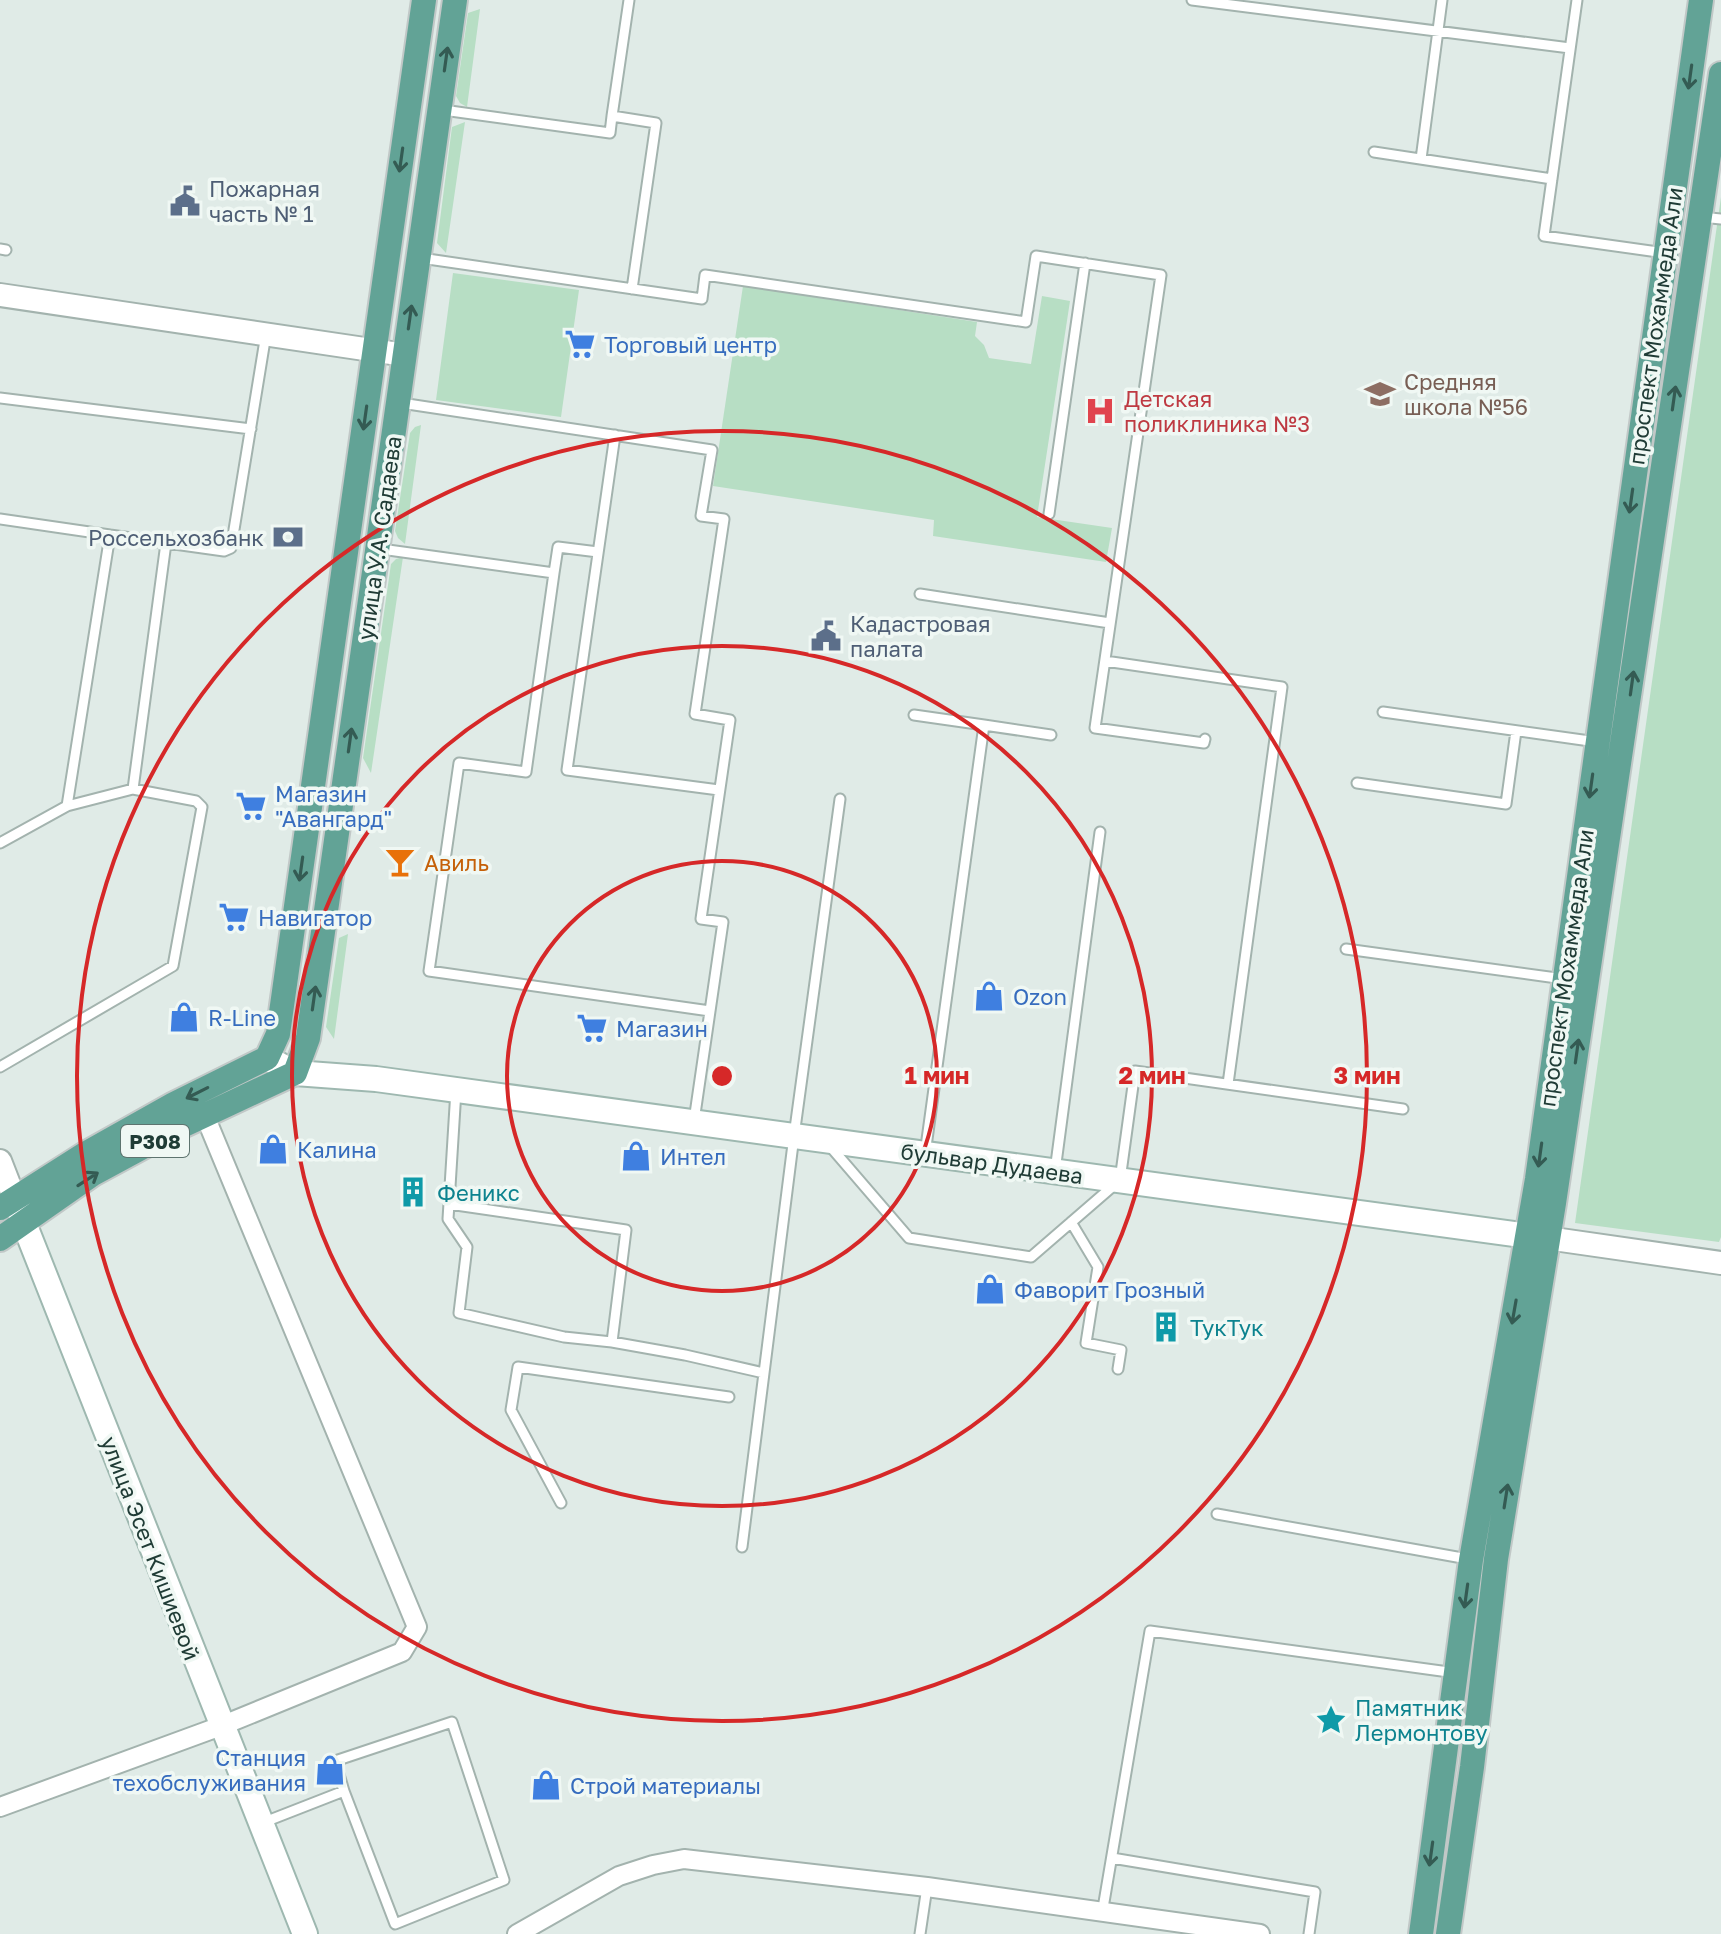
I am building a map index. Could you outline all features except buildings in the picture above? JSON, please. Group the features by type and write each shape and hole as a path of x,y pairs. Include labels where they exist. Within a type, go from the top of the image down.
{"main road":[{"name":"улица У.А. Садаева","path":"267,1058 278,1034 424,0"},
{"name":"улица У.А. Садаева","path":"295,1073 308,1038 455,0"},
{"name":"проспект Мохаммеда Али","path":"1448,1934 1472,1767 1538,1237 1564,979 1701,0"},
{"name":"проспект Мохаммеда Али","path":"1421,1934 1471,1560 1538,1237 1711,218 1721,74"},
{"name":"бульвар Дудаева","path":"267,1058 295,1073 456,1090 1538,1237"},
{"name":"P308","path":"7,1202 149,1118 267,1058"},
{"name":"P308","path":"0,1239 93,1174 295,1073"},
{"name":"улица Эсет Кишиевой","path":"7,1202 24,1223 305,1934"}],"street":[{"path":"0,295 405,355"},
{"path":"0,1807 221,1726 402,1652 417,1627 205,1116"},
{"name":"улица Эсет Кишиевой","path":"0,1161 7,1202"},
{"name":"бульвар Дудаева","path":"1538,1237 1721,1263"},
{"path":"517,1934 619,1876 684,1859 927,1887 1260,1934"}],"lane":[{"path":"439,110 610,133 629,0"},
{"path":"1192,0 1570,48"},
{"path":"1421,159 1442,0"},
{"path":"1577,0 1544,236 1665,253"},
{"path":"612,116 656,123 632,289"},
{"path":"1374,152 1552,179"},
{"path":"418,258 702,299 705,275 1026,322 1036,256 1161,275 1095,728 1204,743 1205,739"},
{"path":"1049,514 1085,263"},
{"path":"1,520 224,551 231,548 266,334"},
{"path":"0,398 251,429"},
{"path":"398,402 712,450 701,516 724,519 695,714 730,720 701,919 723,922 694,1122"},
{"path":"615,435 567,770 719,790"},
{"path":"67,806 110,535"},
{"path":"133,789 166,543"},
{"path":"598,552 558,547 526,772 459,763 429,971 710,1011"},
{"path":"377,549 554,573"},
{"path":"920,594 1110,623"},
{"path":"1105,661 1282,687 1228,1084"},
{"path":"1383,712 1597,742"},
{"path":"914,715 1051,735"},
{"path":"925,1154 984,725"},
{"path":"1357,783 1506,804 1516,731"},
{"path":"0,843 67,806 133,789 196,801 202,807 174,964 0,1067"},
{"path":"742,1547 840,799"},
{"path":"1055,1171 1100,832"},
{"path":"1346,949 1564,979"},
{"path":"825,1140 909,1238 1031,1257 1120,1180 1135,1071 1403,1109"},
{"path":"456,1090 448,1219 467,1247 459,1313 564,1337 685,1355 764,1373"},
{"path":"449,1204 626,1230 612,1342"},
{"path":"1071,1222 1098,1267 1086,1343 1121,1350 1118,1369"},
{"path":"561,1503 511,1410 518,1367 729,1397"},
{"path":"1217,1514 1471,1560"},
{"path":"1102,1914 1150,1631 1456,1673"},
{"path":"452,1722 504,1880 395,1924 344,1791 335,1761 452,1722"},
{"path":"260,1824 344,1791"},
{"path":"1112,1858 1315,1892 1309,1934"},
{"path":"920,1934 927,1887"}],"green space":[{"path":"480,9 467,107 456,96 468,13"},
{"path":"465,122 446,253 437,243 452,127"},
{"path":"1721,197 1721,1237 1719,1242 1575,1223"},
{"path":"453,273 579,290 561,417 436,400"},
{"path":"743,286 977,322 975,336 984,345 989,358 1031,364 1042,296 1070,301 1037,517 1112,528 1106,562 933,536 934,520 713,486"},
{"path":"421,425 405,544 395,531 410,433"},
{"path":"403,557 371,773 363,758 391,564"},
{"path":"348,934 334,1039 326,1027 339,938"}],"place":[{"name":"Пожарная часть № 1","path":"185,201"},
{"name":"Торговый центр","path":"580,344"},
{"name":"Средняя школа №56","path":"1380,394"},
{"name":"Детская поликлиника №3","path":"1100,411"},
{"name":"Россельхозбанк","path":"288,537"},
{"name":"Кадастровая палата","path":"826,636"},
{"name":"Магазин \"Авангард\"","path":"251,806"},
{"name":"Авиль","path":"400,862"},
{"name":"Навигатор","path":"234,917"},
{"name":"Ozon","path":"989,996"},
{"name":"R-Line","path":"184,1017"},
{"name":"Магазин","path":"592,1028"},
{"name":"Калина","path":"273,1149"},
{"name":"Интел","path":"636,1156"},
{"name":"Феникс","path":"413,1192"},
{"name":"Фаворит Грозный","path":"990,1289"},
{"name":"ТукТук","path":"1166,1327"},
{"name":"Памятник Лермонтову","path":"1331,1720"},
{"name":"Станция техобслуживания","path":"330,1770"},
{"name":"Строй материалы","path":"546,1785"}]}
